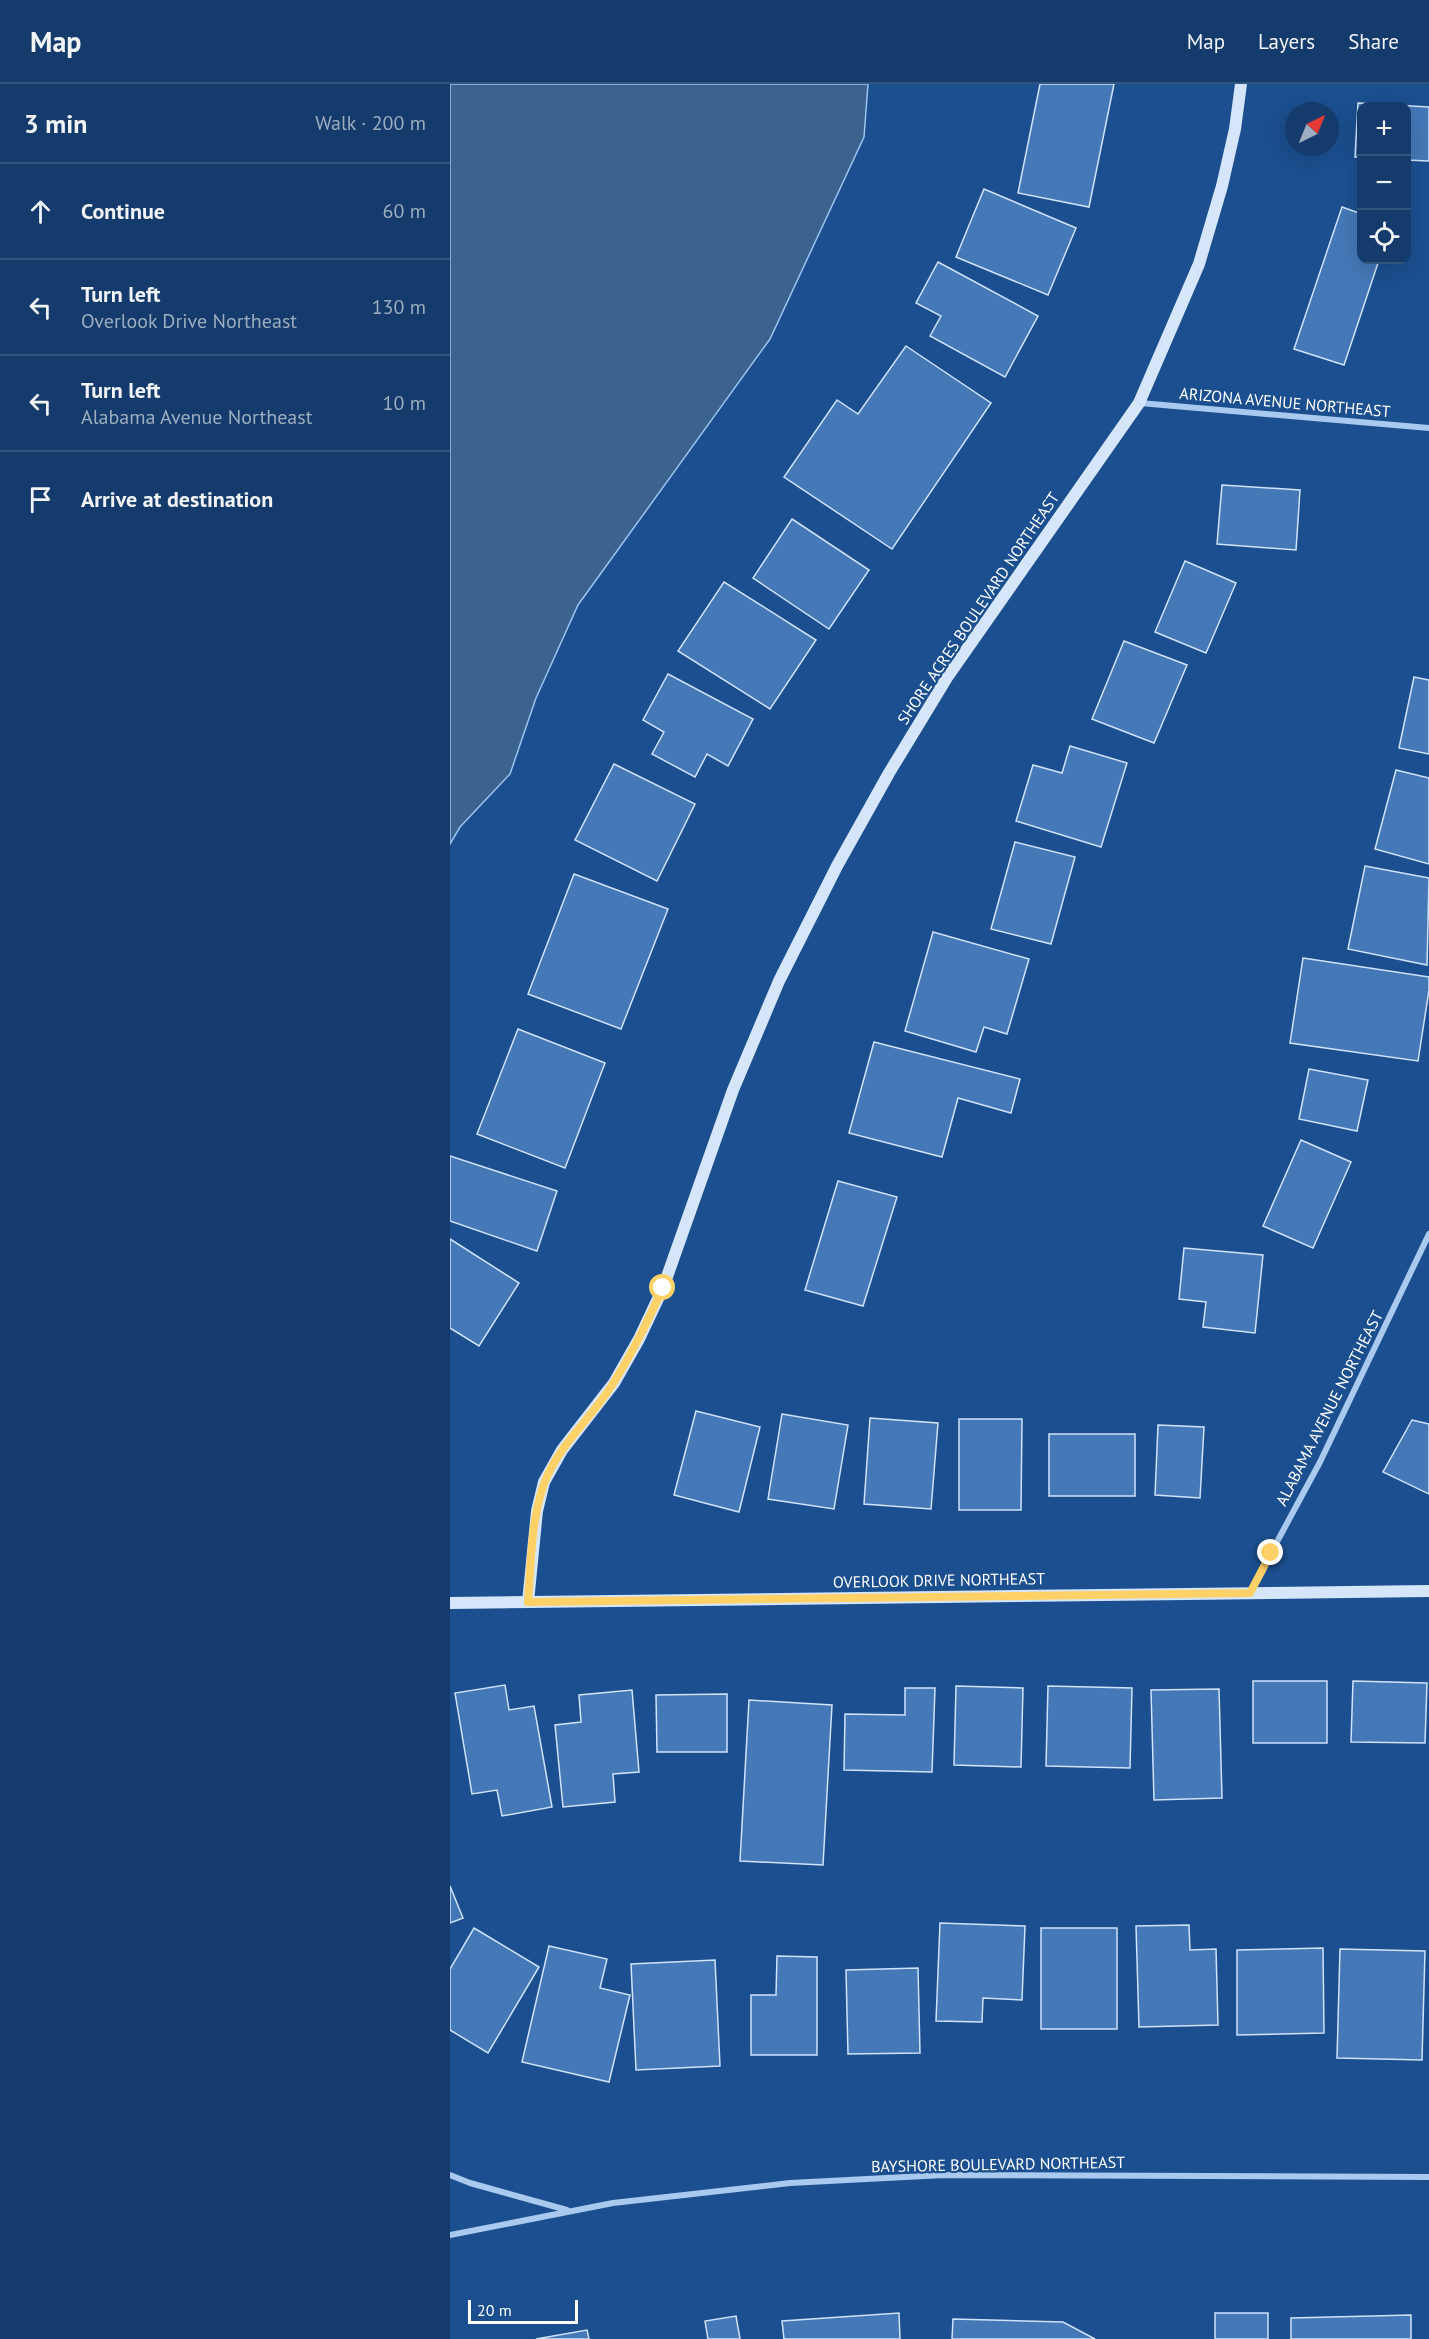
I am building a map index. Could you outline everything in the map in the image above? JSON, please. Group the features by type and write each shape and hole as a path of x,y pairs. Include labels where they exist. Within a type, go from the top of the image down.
{"street":[{"name":"SHORE ACRES BOULEVARD NORTHEAST","path":"528,1602 537,1511 544,1482 562,1450 614,1383 639,1339 663,1288 733,1090 779,981 837,866 889,773 948,676 1139,403 1199,264 1222,186 1241,84"},
{"name":"ARIZONA AVENUE NORTHEAST","path":"1139,403 1429,428"},
{"name":"ALABAMA AVENUE NORTHEAST","path":"1250,1593 1320,1462 1429,1234"},
{"name":"OVERLOOK DRIVE NORTHEAST","path":"450,1603 1429,1591"},
{"name":"BAYSHORE BOULEVARD NORTHEAST","path":"450,2175 470,2183 570,2211"},
{"name":"BAYSHORE BOULEVARD NORTHEAST","path":"450,2235 613,2203 790,2183 944,2175 1429,2177"}],"water":[{"path":"450,84 868,84 864,137 770,339 578,605 536,698 510,774 460,827 450,844"}],"building":[{"path":"1040,84 1114,84 1089,207 1018,193"},
{"path":"1411,106 1429,107 1429,161 1411,160"},
{"path":"1357,121 1357,157 1355,157"},
{"path":"984,189 1076,228 1048,295 956,257"},
{"path":"1342,207 1357,212 1357,264 1378,264 1344,365 1294,349"},
{"path":"938,262 1038,316 1005,377 930,336 941,316 916,303"},
{"path":"906,346 991,403 892,549 784,477 837,400 858,414"},
{"path":"1222,485 1300,490 1296,550 1217,544"},
{"path":"792,519 869,570 829,629 753,578"},
{"path":"1185,561 1236,583 1206,653 1155,632"},
{"path":"724,582 816,640 770,709 678,651"},
{"path":"1124,641 1187,665 1154,743 1092,719"},
{"path":"668,674 753,719 728,766 707,754 695,777 652,754 664,732 643,720"},
{"path":"1414,677 1429,680 1429,754 1399,748"},
{"path":"1070,746 1127,763 1101,847 1016,821 1033,765 1062,773"},
{"path":"614,764 695,804 657,881 575,840"},
{"path":"1396,770 1429,778 1429,864 1375,849"},
{"path":"1015,842 1075,857 1051,944 991,929"},
{"path":"1365,866 1429,878 1427,965 1348,949"},
{"path":"574,874 668,909 621,1029 528,994"},
{"path":"933,932 1029,959 1007,1034 984,1027 976,1052 905,1031"},
{"path":"1303,958 1429,977 1418,1061 1290,1043"},
{"path":"518,1029 605,1063 565,1168 477,1134"},
{"path":"874,1042 1020,1079 1011,1113 958,1098 942,1157 849,1133"},
{"path":"1309,1069 1368,1080 1357,1131 1299,1119"},
{"path":"1301,1140 1351,1162 1313,1248 1263,1226"},
{"path":"450,1156 557,1191 537,1251 450,1221"},
{"path":"838,1181 897,1197 863,1306 805,1290"},
{"path":"450,1239 519,1283 479,1346 450,1328"},
{"path":"1184,1248 1263,1255 1255,1333 1203,1327 1206,1302 1179,1299"},
{"path":"696,1411 760,1427 739,1512 674,1495"},
{"path":"782,1414 848,1425 834,1509 768,1499"},
{"path":"870,1418 938,1423 931,1509 864,1504"},
{"path":"959,1419 1022,1419 1021,1510 959,1510"},
{"path":"1412,1420 1429,1424 1429,1494 1383,1472"},
{"path":"1158,1425 1204,1427 1200,1498 1155,1495"},
{"path":"1049,1434 1135,1434 1135,1496 1049,1496"},
{"path":"1253,1681 1327,1681 1327,1743 1253,1743"},
{"path":"1353,1681 1427,1683 1425,1743 1351,1742"},
{"path":"505,1685 509,1710 534,1706 552,1807 502,1816 497,1790 472,1794 455,1693"},
{"path":"956,1686 1023,1688 1021,1767 954,1765"},
{"path":"1048,1686 1132,1688 1130,1768 1046,1766"},
{"path":"905,1688 935,1688 932,1772 844,1770 845,1714 905,1715"},
{"path":"1219,1689 1222,1798 1154,1800 1151,1690"},
{"path":"632,1690 639,1772 613,1774 615,1802 563,1807 555,1725 581,1722 579,1695"},
{"path":"727,1694 727,1752 657,1752 656,1695"},
{"path":"749,1700 832,1705 823,1865 740,1861"},
{"path":"450,1886 463,1918 450,1923"},
{"path":"940,1923 1025,1926 1022,2000 983,1998 982,2022 936,2021"},
{"path":"1189,1925 1190,1950 1216,1949 1218,2025 1139,2027 1136,1926"},
{"path":"474,1928 539,1967 488,2053 450,2030 450,1969"},
{"path":"1041,1928 1117,1928 1117,2029 1041,2029"},
{"path":"549,1946 607,1959 600,1988 630,1995 609,2082 522,2062"},
{"path":"1323,1948 1324,2033 1237,2035 1237,1950"},
{"path":"1340,1949 1425,1951 1422,2060 1337,2058"},
{"path":"777,1956 817,1957 817,2055 751,2055 751,1995 776,1995"},
{"path":"715,1960 720,2066 636,2070 631,1964"},
{"path":"918,1968 920,2053 848,2054 846,1970"},
{"path":"899,2313 900,2339 784,2339 782,2321"},
{"path":"1215,2313 1268,2313 1268,2339 1215,2339"},
{"path":"1411,2315 1411,2339 1291,2339 1291,2318"},
{"path":"736,2316 740,2339 708,2339 705,2321"},
{"path":"953,2319 1063,2322 1095,2339 952,2339"},
{"path":"587,2330 589,2339 536,2339"}],"route":[{"path":"663,1288 639,1339 614,1383 562,1450 544,1482 537,1511 528,1602 1250,1593 1271,1553"}]}
